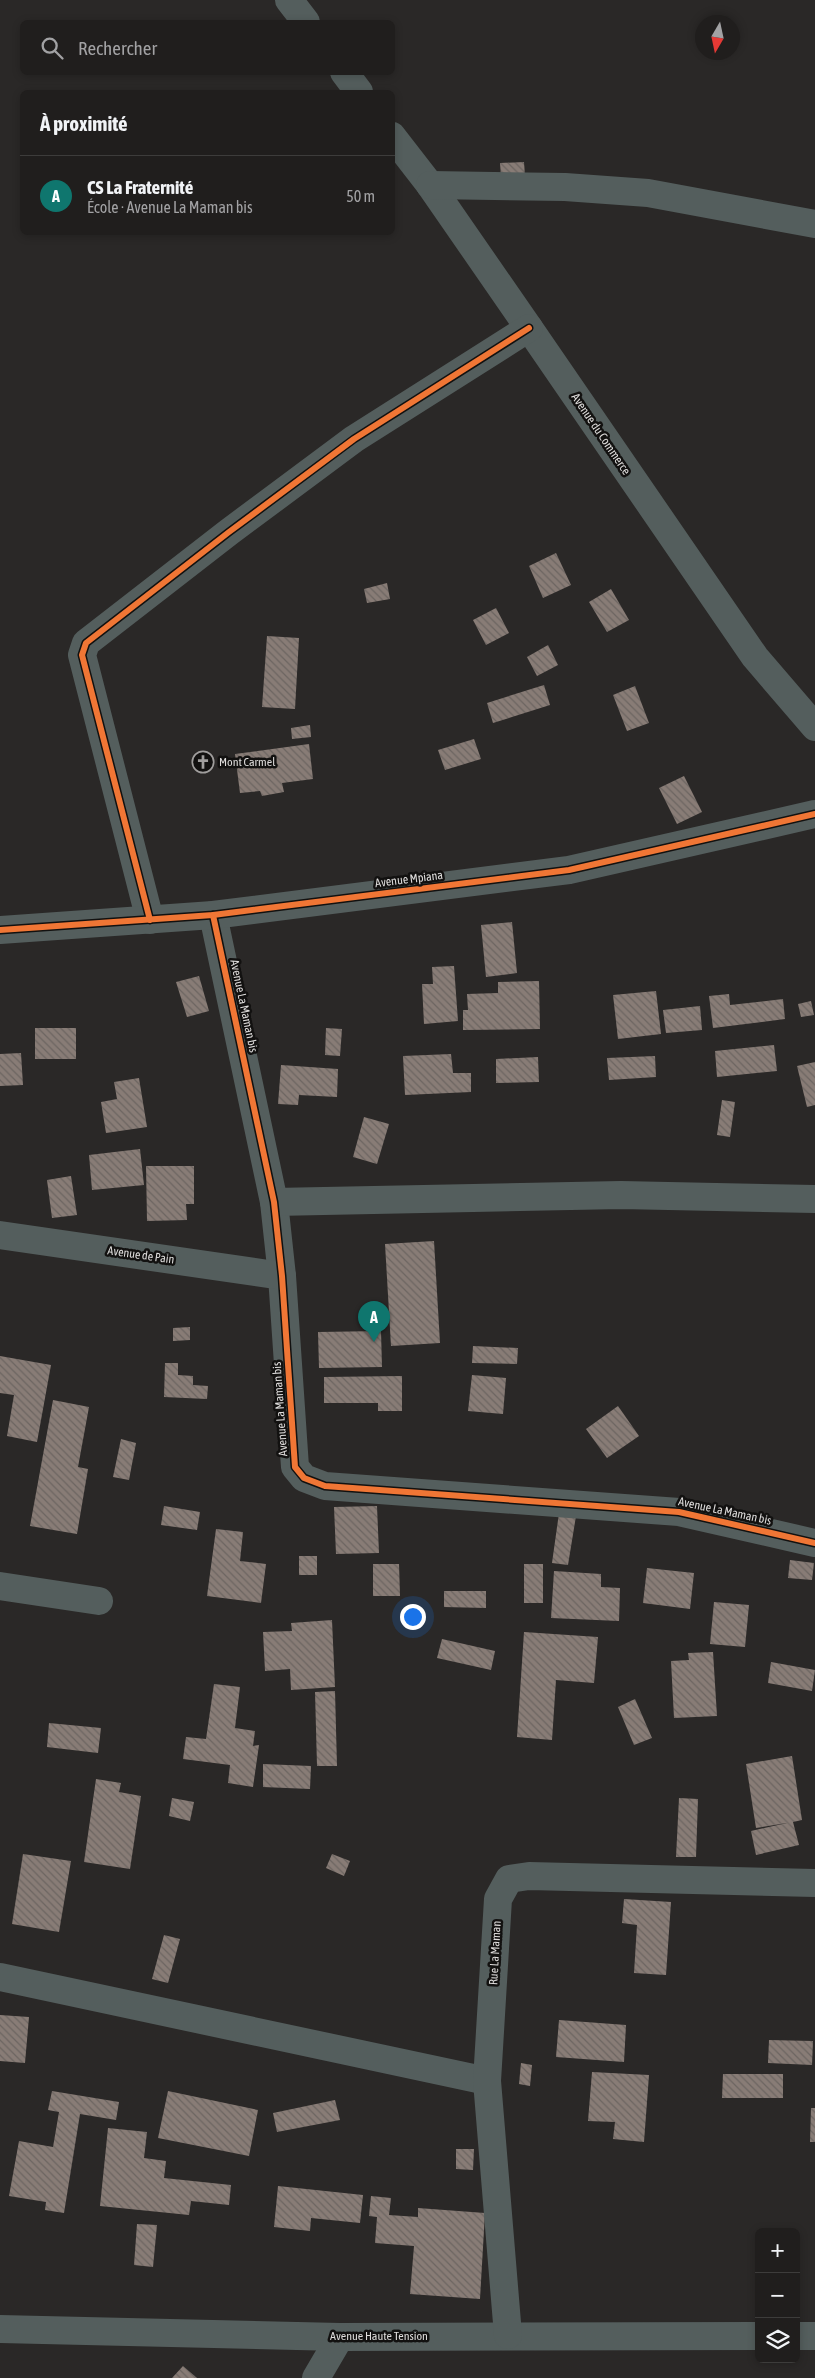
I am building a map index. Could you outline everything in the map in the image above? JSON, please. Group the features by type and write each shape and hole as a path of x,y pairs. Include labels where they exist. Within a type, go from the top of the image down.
{"street":[{"path":"289,0 304,20"},
{"path":"346,75 358,90"},
{"name":"Avenue du Commerce","path":"395,140 430,185 755,657 815,727"},
{"path":"430,185 565,187 648,194 815,224"},
{"path":"150,920 82,656 86,643 229,532 354,439 529,328"},
{"name":"Avenue Mpiana","path":"0,930 214,915 569,870 815,814"},
{"name":"Avenue La Maman bis","path":"214,915 274,1202 282,1276 295,1467 304,1478 325,1486 679,1512 815,1543"},
{"path":"274,1202 621,1194 815,1199"},
{"name":"Avenue de Pain","path":"0,1235 282,1276"},
{"path":"0,1586 98,1601"},
{"name":"Rue La Maman","path":"508,2335 488,2081 498,1899 509,1878 529,1876 815,1883"},
{"path":"0,1977 488,2081"},
{"name":"Avenue Haute Tension","path":"0,2329 340,2337 508,2335 755,2336"},
{"path":"800,2336 815,2336"},
{"path":"316,2378 340,2337"}],"building":[{"path":"524,162 525,176 501,177 500,163"},
{"path":"556,553 571,585 543,598 529,566"},
{"path":"387,583 390,599 367,603 364,589"},
{"path":"611,589 629,620 607,632 589,602"},
{"path":"496,608 509,633 486,645 473,620"},
{"path":"267,636 299,638 295,709 262,707"},
{"path":"548,645 558,665 537,676 527,657"},
{"path":"544,685 550,705 493,723 487,703"},
{"path":"635,686 649,723 627,731 613,695"},
{"path":"310,725 311,737 292,739 291,728"},
{"path":"474,739 481,759 445,770 438,750"},
{"path":"309,744 313,779 282,783 284,792 262,796 260,791 240,793 235,754"},
{"path":"684,776 702,812 677,824 659,788"},
{"path":"512,922 517,973 486,977 481,925"},
{"path":"454,966 458,1021 424,1024 422,984 433,984 432,967"},
{"path":"199,976 209,1011 187,1017 176,982"},
{"path":"539,981 540,1029 463,1030 463,1010 468,1010 467,994 498,993 498,982"},
{"path":"656,991 661,1034 618,1039 613,995"},
{"path":"729,994 730,1005 783,999 785,1019 713,1028 709,996"},
{"path":"811,1001 814,1015 801,1017 798,1004"},
{"path":"700,1006 702,1030 666,1033 663,1010"},
{"path":"35,1028 76,1028 76,1059 35,1059"},
{"path":"326,1028 342,1029 340,1056 325,1055"},
{"path":"774,1045 777,1071 717,1077 715,1051"},
{"path":"21,1053 23,1085 0,1086 0,1054"},
{"path":"451,1054 453,1073 471,1073 471,1092 405,1095 403,1056"},
{"path":"655,1056 656,1077 609,1080 607,1058"},
{"path":"538,1057 539,1082 496,1083 496,1059"},
{"path":"815,1062 815,1105 807,1107 797,1066"},
{"path":"281,1065 338,1069 337,1097 299,1095 298,1105 278,1104"},
{"path":"139,1078 147,1127 106,1133 101,1102 117,1099 114,1082"},
{"path":"722,1100 735,1102 730,1137 717,1135"},
{"path":"364,1117 389,1124 377,1164 353,1157"},
{"path":"140,1149 144,1185 92,1190 89,1155"},
{"path":"146,1166 194,1166 194,1204 186,1204 187,1220 147,1221"},
{"path":"71,1176 77,1215 52,1218 47,1180"},
{"path":"434,1241 440,1343 391,1346 385,1244"},
{"path":"190,1327 190,1340 173,1341 173,1328"},
{"path":"381,1331 382,1367 319,1368 318,1332"},
{"path":"473,1346 518,1348 517,1364 472,1363"},
{"path":"0,1356 51,1365 37,1442 7,1436 14,1395 0,1393"},
{"path":"165,1363 178,1363 178,1375 193,1376 193,1385 208,1386 207,1399 164,1397"},
{"path":"472,1375 506,1378 503,1414 468,1411"},
{"path":"402,1376 402,1411 378,1411 378,1403 324,1403 324,1377"},
{"path":"53,1400 89,1407 78,1467 88,1469 77,1534 30,1526"},
{"path":"618,1406 639,1436 607,1458 586,1429"},
{"path":"121,1439 136,1443 129,1480 113,1477"},
{"path":"164,1506 200,1512 197,1530 161,1525"},
{"path":"377,1506 379,1553 336,1554 334,1507"},
{"path":"559,1513 576,1516 568,1565 552,1563"},
{"path":"216,1529 243,1532 240,1561 266,1564 261,1603 207,1596"},
{"path":"299,1556 317,1556 317,1575 299,1575"},
{"path":"790,1560 814,1563 812,1580 788,1578"},
{"path":"373,1564 399,1564 400,1596 373,1596"},
{"path":"524,1564 543,1564 543,1603 524,1603"},
{"path":"647,1568 694,1573 690,1609 643,1603"},
{"path":"554,1571 601,1574 601,1587 620,1588 619,1621 551,1618"},
{"path":"444,1591 486,1591 486,1608 444,1607"},
{"path":"714,1602 749,1605 745,1647 710,1644"},
{"path":"332,1620 335,1687 291,1690 290,1669 265,1671 263,1632 292,1631 291,1623"},
{"path":"524,1632 598,1637 594,1683 556,1680 552,1740 517,1737"},
{"path":"442,1639 495,1651 491,1670 437,1658"},
{"path":"713,1652 717,1716 674,1718 671,1661 689,1660 688,1653"},
{"path":"771,1662 815,1670 812,1691 768,1683"},
{"path":"214,1684 240,1687 235,1728 255,1731 253,1746 259,1745 253,1787 228,1783 230,1765 183,1759 186,1737 206,1739"},
{"path":"335,1691 337,1766 317,1766 315,1692"},
{"path":"635,1699 652,1738 634,1745 618,1707"},
{"path":"49,1723 101,1728 98,1753 47,1747"},
{"path":"792,1756 802,1820 793,1822 799,1845 756,1855 751,1831 787,1823 756,1828 746,1764"},
{"path":"263,1764 311,1766 310,1789 263,1787"},
{"path":"96,1779 121,1783 119,1792 141,1796 130,1869 84,1862"},
{"path":"172,1798 194,1802 190,1821 169,1816"},
{"path":"679,1798 698,1799 696,1857 676,1857"},
{"path":"23,1854 71,1861 59,1932 12,1924"},
{"path":"332,1854 350,1861 344,1876 326,1868"},
{"path":"624,1899 671,1902 666,1975 634,1973 637,1925 622,1923"},
{"path":"164,1935 180,1939 168,1983 152,1979"},
{"path":"0,2015 29,2017 25,2063 0,2061"},
{"path":"559,2020 626,2025 624,2062 556,2057"},
{"path":"769,2040 813,2041 812,2065 768,2063"},
{"path":"521,2063 532,2065 530,2086 519,2084"},
{"path":"592,2072 649,2075 644,2142 613,2139 615,2122 588,2121"},
{"path":"723,2074 783,2074 783,2098 722,2098"},
{"path":"52,2091 119,2102 116,2120 80,2114 64,2213 45,2210 46,2202 9,2196 19,2141 53,2147 59,2112 48,2110"},
{"path":"168,2091 258,2110 249,2156 158,2138"},
{"path":"335,2100 340,2120 277,2132 273,2113"},
{"path":"811,2108 815,2108 815,2142 810,2142"},
{"path":"108,2128 147,2132 144,2158 166,2161 164,2178 231,2185 229,2205 191,2201 189,2215 100,2206"},
{"path":"456,2149 474,2149 473,2170 456,2169"},
{"path":"278,2186 363,2195 360,2223 311,2218 310,2231 274,2227"},
{"path":"371,2196 391,2198 389,2215 418,2217 418,2208 485,2213 480,2299 410,2294 414,2246 375,2243 377,2217 369,2216"},
{"path":"137,2224 157,2225 153,2267 134,2265"},
{"path":"183,2366 197,2378 172,2378"}],"cycle path":[{"path":"150,920 82,655 86,643 229,532 354,439 529,328"},
{"path":"0,930 213,915 569,870 815,814"},
{"path":"213,915 274,1202 282,1276 295,1467 304,1478 325,1486 679,1512 815,1543"}],"place":[{"name":"Mont Carmel","path":"203,762"},
{"name":"CS La Fraternité","path":"374,1342"}]}
